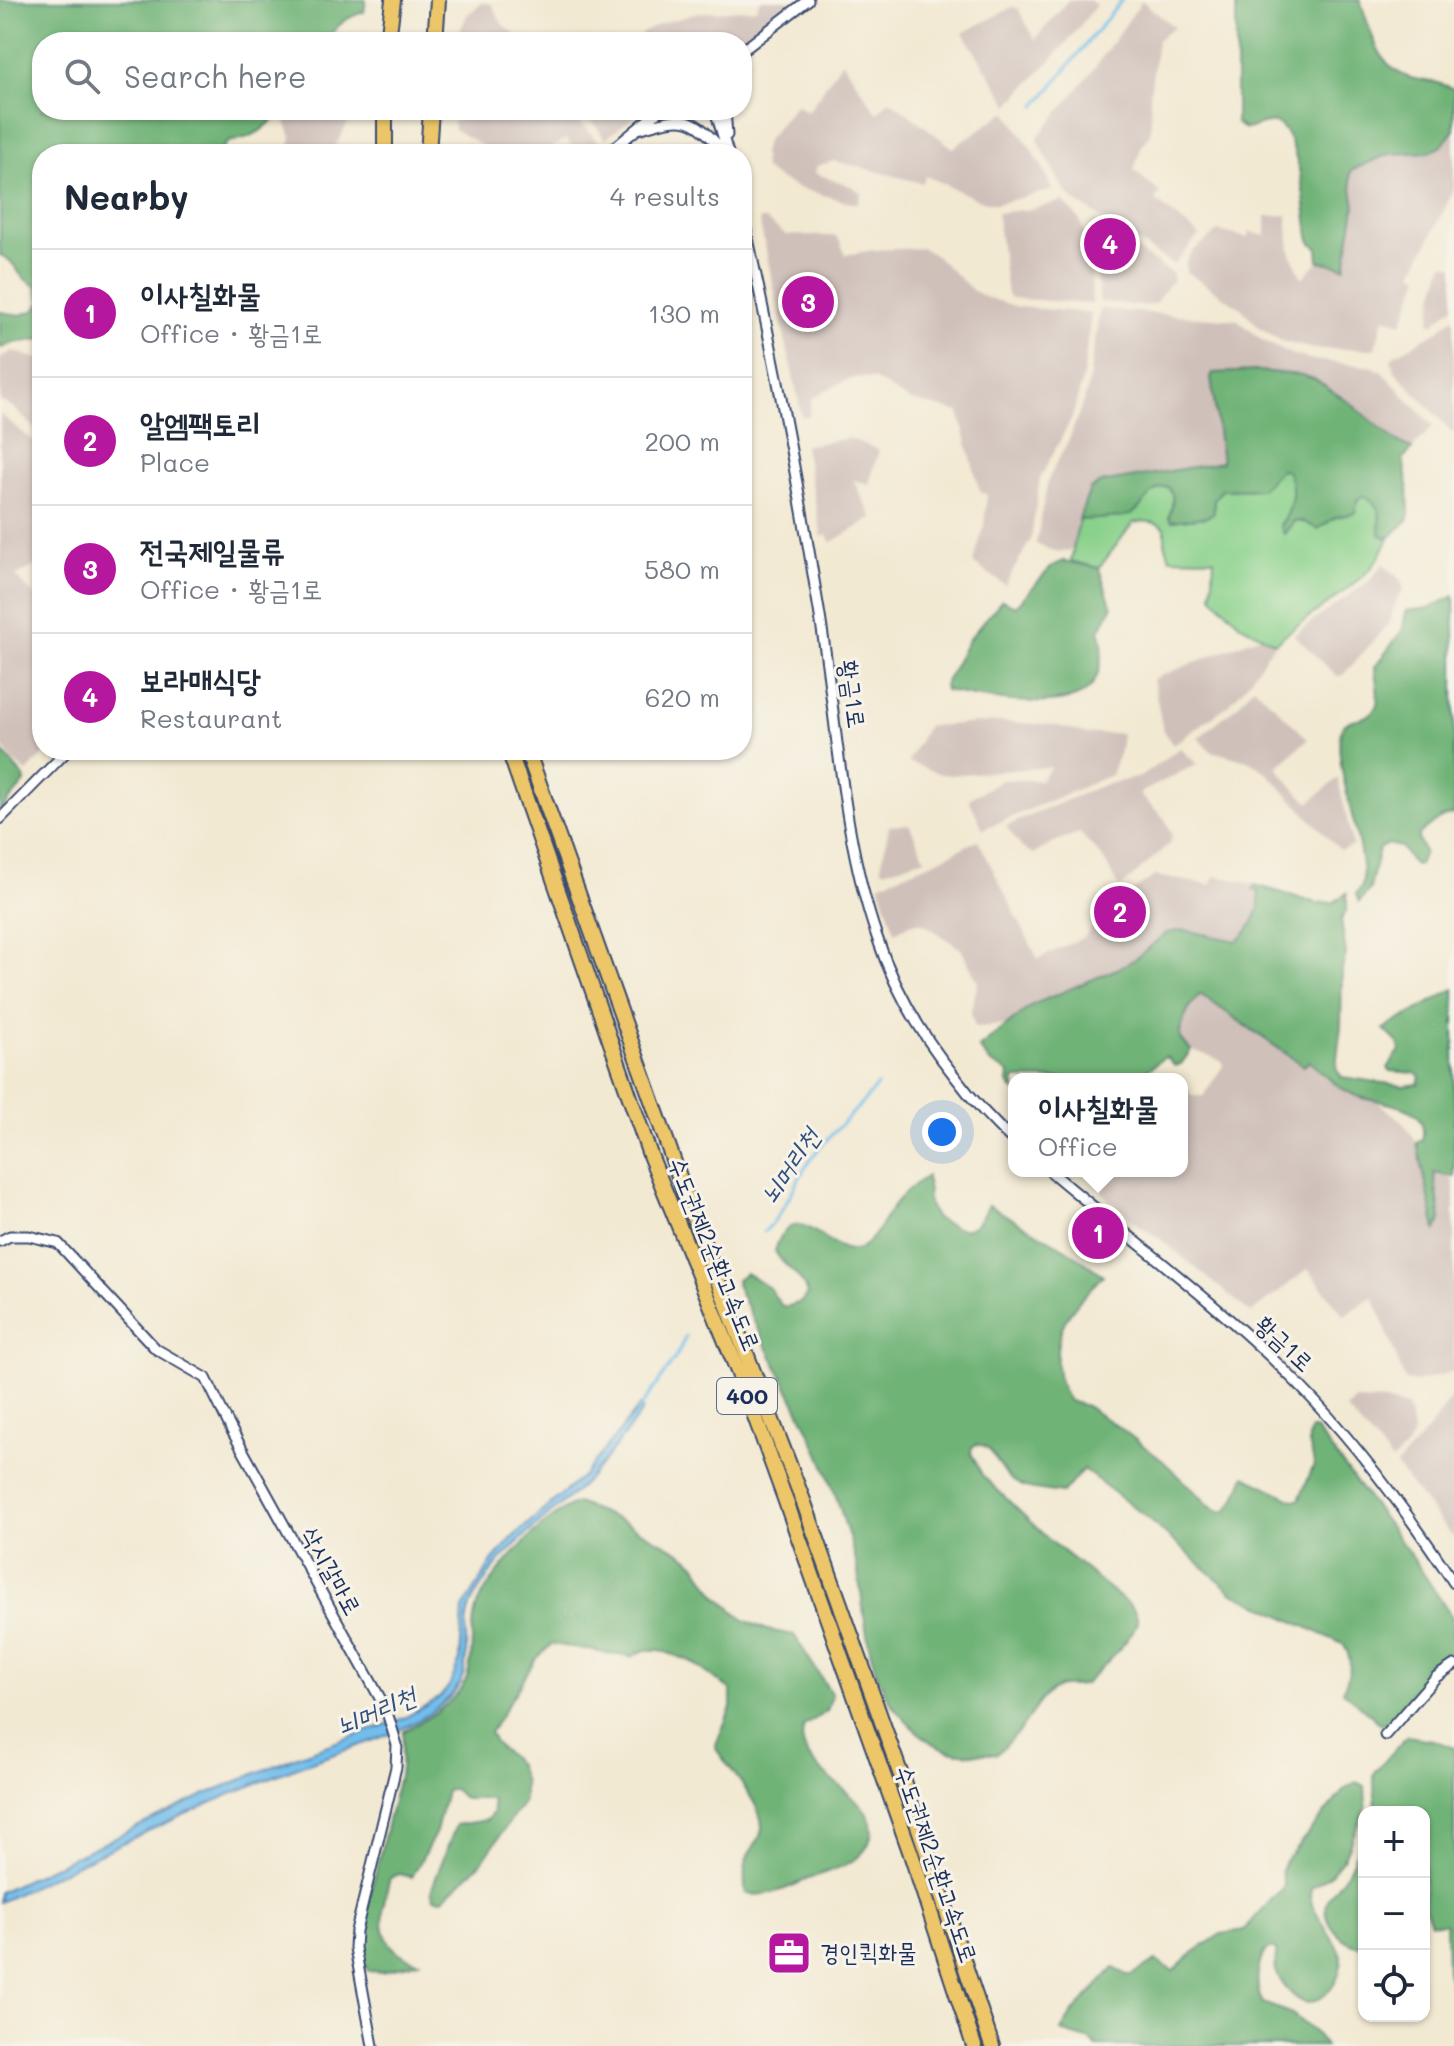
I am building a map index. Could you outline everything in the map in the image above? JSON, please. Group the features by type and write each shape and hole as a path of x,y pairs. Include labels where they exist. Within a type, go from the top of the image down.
{"highway":[{"path":"389,32 393,0"},
{"path":"436,32 438,0"},
{"path":"385,120 385,144"},
{"path":"429,144 430,120"},
{"name":"수도권제2순환고속도로","path":"512,760 650,1155 744,1386 784,1496 910,1851 974,2046"},
{"name":"수도권제2순환고속도로","path":"531,760 696,1224 804,1503 903,1781 992,2046"}],"street":[{"path":"752,44 808,0"},
{"path":"752,48 759,39"},
{"path":"619,144 648,120"},
{"path":"638,129 668,120 693,122 702,126 718,144"},
{"path":"718,120 724,144"},
{"path":"725,120 727,144"},
{"name":"황금1로","path":"752,263 812,567 848,810 865,898 884,955 918,1024 973,1100 1008,1135"},
{"path":"0,819 58,760"},
{"name":"황금1로","path":"1057,1177 1211,1304 1300,1385 1387,1486 1454,1583"},
{"name":"삭시갈마로","path":"0,1241 10,1236 29,1236 58,1243 156,1349 206,1378 387,1713 397,1745 396,1767 356,1931 355,1948 373,2046"},
{"path":"1385,1735 1436,1677 1454,1665"}],"shaded area":[{"path":"760,0 791,0 749,32 644,32 698,13 756,9"},
{"path":"1068,0 1089,0 1096,5 1069,40 1009,105 963,33 1013,7 1018,8 1035,40"},
{"path":"1142,1 1174,27 1157,40 1150,94 1151,128 1134,170 1160,193 1155,200 1199,235 1174,265 1072,199 1061,185 1038,137 1090,74"},
{"path":"482,3 492,4 502,24 514,32 459,32 467,15"},
{"path":"842,61 877,113 890,100 953,148 1006,111 1042,166 1052,190 996,204 979,200 926,176 922,183 834,161 817,166 815,173 861,193 858,203 851,203 798,188 779,179 764,169 766,141 796,104 808,112"},
{"path":"350,120 336,144 290,144 292,139 285,122"},
{"path":"577,120 599,143 570,144 566,139 558,144 479,144 454,129 453,121"},
{"path":"592,120 630,120 605,139"},
{"path":"1454,130 1454,190 1413,272 1420,276 1402,323 1384,317 1375,349 1314,349 1281,341 1258,326 1241,308 1186,272 1186,261 1192,252 1218,231 1248,238 1250,232 1266,236 1266,216 1287,215 1290,251 1302,278 1319,261 1344,267 1355,207 1352,170 1388,154 1429,152 1441,147"},
{"path":"1063,201 1080,220 1085,236 1091,270 1092,304 1010,298 1007,295 997,213"},
{"path":"759,219 766,220 786,235 835,236 845,255 922,248 936,256 972,290 985,297 1018,307 1091,313 1083,377 1072,418 1040,478 1031,539 1005,585 973,563 984,525 987,495 981,492 978,485 959,412 909,400 874,379 859,377 812,399 809,416 802,417"},
{"path":"1095,222 1173,274 1172,281 1155,303 1144,306 1100,302 1091,225"},
{"path":"1444,263 1454,266 1454,306 1433,324 1430,322 1435,292"},
{"path":"1100,309 1238,320 1262,340 1293,355 1374,367 1433,426 1412,449 1395,440 1327,387 1302,375 1258,371 1214,373 1211,382 1222,462 1095,486 1090,489 1083,506 1073,550 1051,550 1036,544 1048,480 1070,437 1087,391"},
{"path":"1454,317 1454,434 1395,371 1391,361 1393,356 1438,331"},
{"path":"12,351 32,357 32,425 13,407 0,401 0,359"},
{"path":"0,414 32,440 32,567 16,576 32,593 32,760 38,760 27,772 12,760 0,742"},
{"path":"848,438 879,450 869,484 853,480 873,518 831,543 827,535 822,537 804,446"},
{"path":"1383,564 1402,581 1404,589 1388,625 1343,675 1337,676 1294,635 1370,580"},
{"path":"1263,635 1275,643 1243,689 1227,706 1173,745 1163,731 1153,679"},
{"path":"1254,686 1308,739 1277,767 1309,803 1338,778 1353,846 1340,850 1267,773 1252,762 1211,751 1198,738 1238,705"},
{"path":"1000,722 1055,725 1088,734 1122,733 1120,751 1111,775 983,829 969,799 1002,780 1040,780 1051,767 950,775 908,762 927,726"},
{"path":"1180,748 1197,764 1142,792 1141,796 1165,819 1172,834 1170,843 1120,888 1102,857 1080,833 1061,839 1034,854 1022,848 1006,826 1103,785 1140,777"},
{"path":"909,824 925,858 884,871 881,867 889,826"},
{"path":"978,840 1038,959 1084,937 1112,905 1155,876 1211,885 1215,876 1242,881 1255,885 1253,890 1258,891 1260,897 1250,929 1237,941 1184,930 1167,932 1135,959 1032,1005 1008,1025 975,1027 971,1012 978,982 961,949 923,923 912,923 895,932 879,884"},
{"path":"1200,994 1253,1032 1309,1061 1326,1078 1376,1101 1403,1122 1417,1143 1436,1229 1441,1220 1434,1173 1447,1174 1454,1183 1454,1371 1416,1382 1405,1380 1373,1296 1344,1316 1308,1269 1251,1313 1101,1192 1113,1177 1188,1177 1188,1091 1192,1096 1203,1096 1223,1066 1222,1062 1210,1056 1191,1050 1180,1039 1179,1033 1187,1012"},
{"path":"1454,1394 1454,1539 1396,1466"},
{"path":"1355,1400 1384,1401 1407,1407 1414,1432 1406,1448 1392,1461 1346,1409"}],"green space":[{"path":"0,0 366,0 364,12 332,32 32,32 32,120 273,120 259,132 226,144 32,144 32,284 6,257 0,255"},
{"path":"1236,0 1360,0 1376,46 1390,66 1411,78 1454,89 1454,130 1441,147 1429,152 1388,154 1352,170 1355,207 1345,267 1319,261 1318,248 1309,236 1296,156 1283,129 1271,123 1244,129 1236,123"},
{"path":"32,311 32,340 0,347 0,312 20,315"},
{"path":"1258,371 1314,379 1350,403 1395,440 1412,449 1403,459 1409,519 1390,537 1380,535 1380,513 1376,504 1364,496 1357,500 1355,513 1336,517 1318,529 1302,521 1294,521 1284,534 1280,525 1288,513 1292,491 1286,470 1281,469 1261,489 1222,490 1214,499 1214,512 1207,517 1172,521 1169,517 1173,498 1168,487 1152,493 1132,514 1079,519 1090,489 1101,483 1222,462 1211,377 1213,373"},
{"path":"1281,469 1290,476 1293,491 1290,506 1280,525 1284,533 1294,521 1314,527 1355,513 1357,501 1364,496 1378,510 1379,529 1385,538 1390,537 1370,569 1275,643 1241,625 1212,596 1214,559 1170,558 1165,543 1165,528 1158,524 1145,521 1133,523 1099,568 1071,561 1079,519 1119,517 1157,489 1168,487 1173,498 1169,517 1172,521 1207,517 1214,512 1214,499 1222,490 1261,489"},
{"path":"1064,561 1099,568 1112,608 1099,630 1102,645 1100,666 1089,689 1080,695 1051,702 994,699 945,690 944,686 968,640 1002,600 1015,606 1052,566"},
{"path":"1454,596 1454,814 1443,817 1419,834 1424,852 1419,865 1413,864 1401,847 1389,844 1379,848 1370,889 1359,902 1356,894 1363,883 1362,864 1342,771 1339,739 1342,729 1347,723 1373,712 1378,695 1375,667 1403,629 1406,611 1430,608"},
{"path":"0,749 25,782 0,811"},
{"path":"1255,885 1317,903 1334,902 1347,893 1347,909 1341,920 1346,954 1342,969 1337,1058 1337,1070 1342,1077 1404,1086 1418,1084 1420,1077 1415,1073 1390,1071 1388,1068 1400,1050 1398,1043 1384,1029 1454,989 1454,1177 1434,1173 1441,1220 1436,1230 1417,1143 1422,1140 1423,1127 1419,1118 1400,1106 1354,1095 1330,1080 1309,1061 1304,1066 1200,994 1181,1027 1180,1039 1191,1050 1181,1064 1175,1066 1167,1057 1136,1073 1009,1073 991,1063 979,1048 1032,1005 1117,969 1135,959 1167,933 1184,930 1237,941 1255,919 1259,897 1258,891 1253,890"},
{"path":"927,1176 928,1203 935,1218 953,1227 967,1229 977,1222 988,1205 1066,1249 1103,1275 1068,1315 1059,1337 1057,1371 1062,1389 1069,1401 1086,1406 1163,1461 1212,1508 1219,1512 1226,1511 1235,1500 1245,1476 1293,1500 1299,1500 1314,1465 1309,1434 1311,1429 1319,1433 1413,1558 1452,1617 1454,1652 1436,1661 1390,1721 1381,1724 1343,1691 1350,1662 1343,1644 1233,1593 1140,1512 1083,1469 1063,1493 1030,1488 1012,1480 988,1449 977,1444 972,1447 971,1453 982,1475 1048,1539 1128,1604 1136,1614 1135,1628 1086,1683 1060,1686 1050,1691 996,1754 946,1750 919,1733 897,1711 883,1688 870,1652 855,1557 829,1476 736,1284 737,1279 746,1273 769,1288 781,1305 786,1307 801,1302 807,1294 805,1287 775,1251 782,1234 791,1226 801,1225 843,1248 861,1248 872,1238 898,1201"},
{"path":"577,1503 620,1520 684,1554 695,1564 715,1594 744,1620 767,1630 794,1635 832,1695 827,1711 804,1726 803,1742 809,1757 862,1808 870,1821 869,1844 853,1861 841,1867 775,1892 747,1894 746,1863 760,1836 762,1824 746,1789 715,1747 731,1708 731,1690 690,1661 660,1650 645,1650 631,1657 552,1644 536,1659 490,1733 495,1743 517,1763 524,1782 524,1801 481,1863 443,1899 434,1898 431,1891 456,1825 487,1820 493,1812 492,1799 464,1799 454,1789 446,1791 436,1832 412,1877 398,1874 390,1878 384,1904 384,1929 388,1940 394,1949 419,1961 382,1972 368,1971 361,1956 361,1932 401,1768 403,1732 443,1707 462,1687 471,1659 476,1609 504,1564 550,1519"},
{"path":"1407,1736 1433,1740 1454,1748 1454,1996 1447,1970 1446,1924 1430,1920 1430,1806 1376,1806 1375,1772"},
{"path":"1357,1782 1365,1786 1366,1806 1358,1806 1358,1826 1343,1859 1330,1875 1311,1888 1310,1894 1312,1905 1342,1955 1337,1979 1322,1997 1302,2002 1280,1980 1275,1967 1276,1950 1272,1948 1265,1951 1258,1977 1258,1991 1263,2003 1292,2014 1325,2046 1097,2046 1090,2040 1061,2031 1073,2012 1114,1968 1132,1975 1156,1961 1173,1971 1221,1934 1244,1930 1284,1886 1281,1870 1285,1861 1344,1790"},
{"path":"1358,1849 1358,1945 1336,1933 1326,1911 1333,1891 1348,1871"}],"water":[{"path":"640,1406 643,1410 594,1473 521,1539 485,1581 469,1611 462,1678 442,1704 426,1716 388,1735 214,1801 0,1902 0,1892 204,1795 300,1755 404,1718 440,1697 450,1685 460,1659 463,1608 493,1560 514,1536 585,1474"}],"waterway":[{"path":"1036,106 1122,0"},
{"name":"뇌머리천","path":"764,1232 778,1216 818,1149 877,1085"},
{"name":"뇌머리천","path":"639,1410 676,1357 686,1336"}],"place":[{"name":"보라매식당","path":"1110,244"},
{"name":"전국제일물류","path":"808,302"},
{"name":"알엠팩토리","path":"1120,912"},
{"name":"이사칠화물","path":"1098,1233"},
{"name":"경인퀵화물","path":"789,1953"}]}
